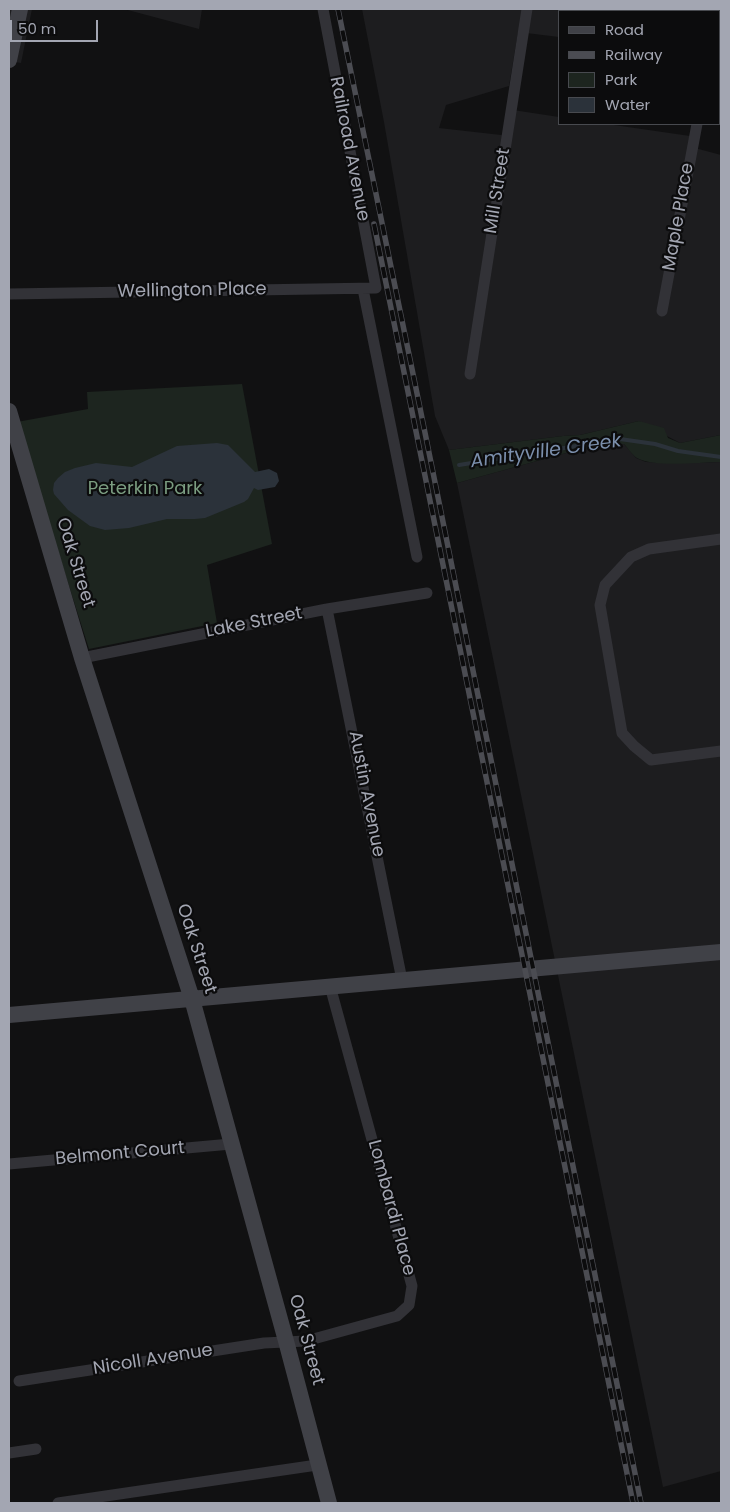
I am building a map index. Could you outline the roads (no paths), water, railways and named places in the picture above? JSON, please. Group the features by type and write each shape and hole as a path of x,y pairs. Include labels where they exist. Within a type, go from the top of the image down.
{"main road":[{"path":"9,60 20,9"},
{"name":"Oak Street","path":"9,411 82,658 192,999 329,1503"},
{"path":"9,1016 721,952"}],"street":[{"name":"Railroad Avenue","path":"323,9 376,288"},
{"name":"Mill Street","path":"470,374 527,9"},
{"name":"Maple Place","path":"662,311 697,125"},
{"name":"Wellington Place","path":"9,294 376,288"},
{"path":"363,289 417,557"},
{"path":"721,539 649,549 631,557 605,585 600,604 622,733 651,760 721,751"},
{"name":"Lake Street","path":"82,658 328,609 427,593"},
{"name":"Austin Avenue","path":"328,609 402,980"},
{"name":"Lombardi Place","path":"286,1341 306,1340 396,1316 409,1305 412,1286 330,986"},
{"name":"Belmont Court","path":"9,1164 232,1144"},
{"name":"Nicoll Avenue","path":"19,1381 286,1341"},
{"path":"9,1453 36,1449"},
{"path":"58,1503 318,1465"}],"water":[{"path":"217,443 228,445 255,472 269,469 277,473 279,481 275,487 258,490 254,488 248,499 244,502 205,518 167,519 129,528 105,530 90,526 68,510 54,494 54,483 58,478 65,472 75,468 96,463 132,467 177,446"}],"waterway":[{"name":"Amityville Creek","path":"459,465 620,439 655,444 678,451 721,457"}],"railway":[{"path":"338,9 641,1503"},
{"path":"374,224 633,1503"}],"park label":[{"name":"Peterkin Park","path":"145,489"}]}
